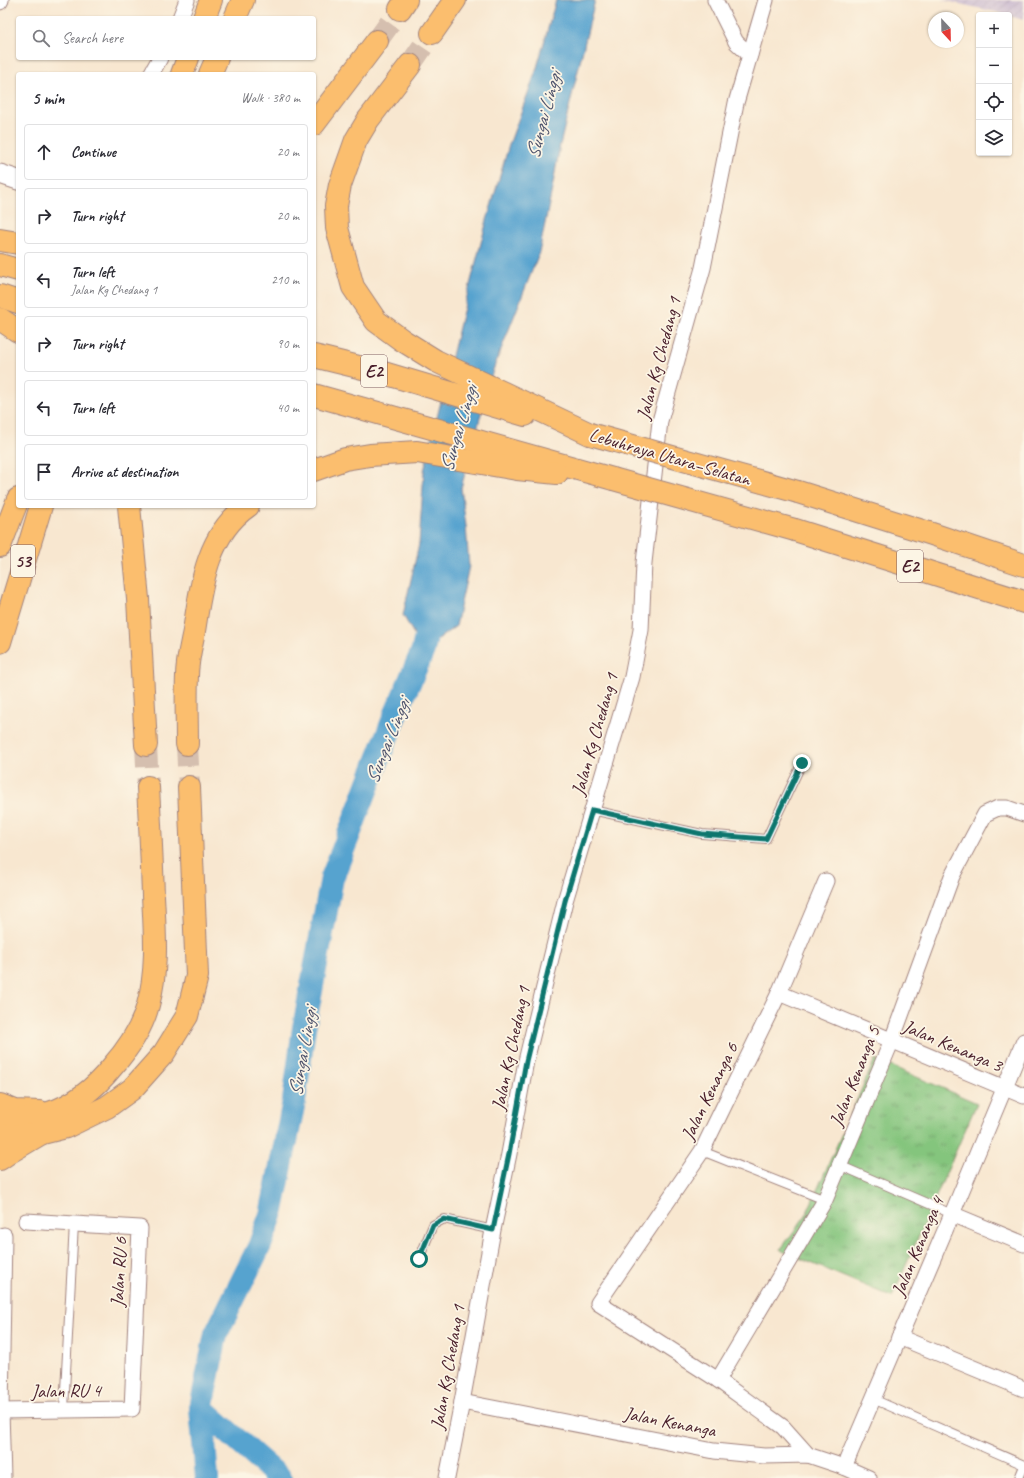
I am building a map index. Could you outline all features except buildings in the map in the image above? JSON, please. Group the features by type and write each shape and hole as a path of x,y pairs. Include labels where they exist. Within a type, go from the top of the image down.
{"highway":[{"path":"205,16 211,0"},
{"path":"236,16 243,0"},
{"path":"432,33 455,0"},
{"path":"316,121 377,41"},
{"path":"183,72 187,60"},
{"path":"211,72 216,60"},
{"path":"410,64 368,120 356,140 340,185 336,206 337,228 353,287 376,321 402,340 436,361 590,434"},
{"path":"0,240 16,243"},
{"path":"0,265 16,269"},
{"path":"0,296 16,301"},
{"path":"0,319 16,330"},
{"name":"Lebuhraya Utara–Selatan","path":"316,357 433,388 590,434 798,492 932,534 1024,565"},
{"name":"Lebuhraya Utara–Selatan","path":"316,396 795,530 1024,602"},
{"path":"316,469 346,459 370,454 417,452 517,469 613,478"},
{"name":"53","path":"0,546 16,504"},
{"name":"53","path":"0,642 40,508"},
{"path":"129,508 138,599 146,745"},
{"path":"187,744 187,675 206,564 221,533 245,508"},
{"path":"0,1121 5,1122 49,1113 86,1094 102,1080 128,1047 139,1029 148,1005 153,982 156,950 148,787"},
{"path":"0,1135 20,1136 42,1134 66,1127 107,1107 132,1089 164,1053 187,1016 197,976 189,787"},
{"path":"0,1105 15,1111 49,1113"},
{"path":"0,1159 42,1134"}],"street":[{"path":"181,16 187,0"},
{"path":"715,0 736,42 750,55"},
{"name":"Jalan Kg Chedang 1","path":"447,1478 526,1061 565,901 632,677 641,630 644,563 660,421 703,268 736,103 766,0"},
{"path":"152,72 159,60"},
{"path":"0,174 16,179"},
{"name":"Jalan Kenanga 5","path":"718,1380 825,1200 892,1040 952,876 985,814 998,808 1007,808 1024,814"},
{"name":"Jalan Kenanga 6","path":"718,1380 598,1303 702,1151 779,993 826,881"},
{"name":"Jalan Kenanga 3","path":"779,993 1024,1096"},
{"name":"Jalan Kenanga 4","path":"844,1467 1024,1041"},
{"path":"952,1214 1024,1244"},
{"name":"Jalan RU 6","path":"26,1221 140,1228 132,1409"},
{"path":"3,1478 0,1411 4,1235"},
{"path":"899,1337 1024,1390"},
{"path":"718,1380 783,1427 808,1456"},
{"name":"Jalan Kenanga","path":"462,1402 714,1451 764,1456 808,1456 844,1467 869,1478"},
{"name":"Jalan RU 4","path":"0,1411 132,1409"}],"lane":[{"path":"592,810 702,834 766,839 802,763"},
{"path":"702,1151 825,1200"},
{"path":"839,1165 952,1214"},
{"path":"419,1259 433,1225 444,1219 493,1230"},
{"path":"64,1409 74,1224"},
{"path":"872,1399 1024,1465 1018,1478"}],"shaded area":[{"path":"942,0 1024,0 1024,20 1012,17 1012,12 996,12"}],"green space":[{"path":"875,1059 977,1103 892,1297 780,1250 806,1215"}],"water":[{"path":"556,0 595,0 560,145 539,253 493,370 461,488 469,566 456,626 423,650 403,615 419,544 424,471 487,220 509,145 536,71"}],"waterway":[{"name":"Sungai Linggi","path":"207,1478 201,1408 216,1334 260,1245 271,1215 294,1101 304,1028 332,878 394,718 423,650 430,618"},
{"path":"201,1408 280,1478"}],"tunnel":[{"path":"377,41 400,9"},
{"path":"410,65 432,33"},
{"path":"187,744 189,787"},
{"path":"146,745 148,787"}],"route":[{"path":"419,1259 433,1225 444,1219 493,1230 526,1061 565,901 592,810 702,834 766,839 802,763"}]}
